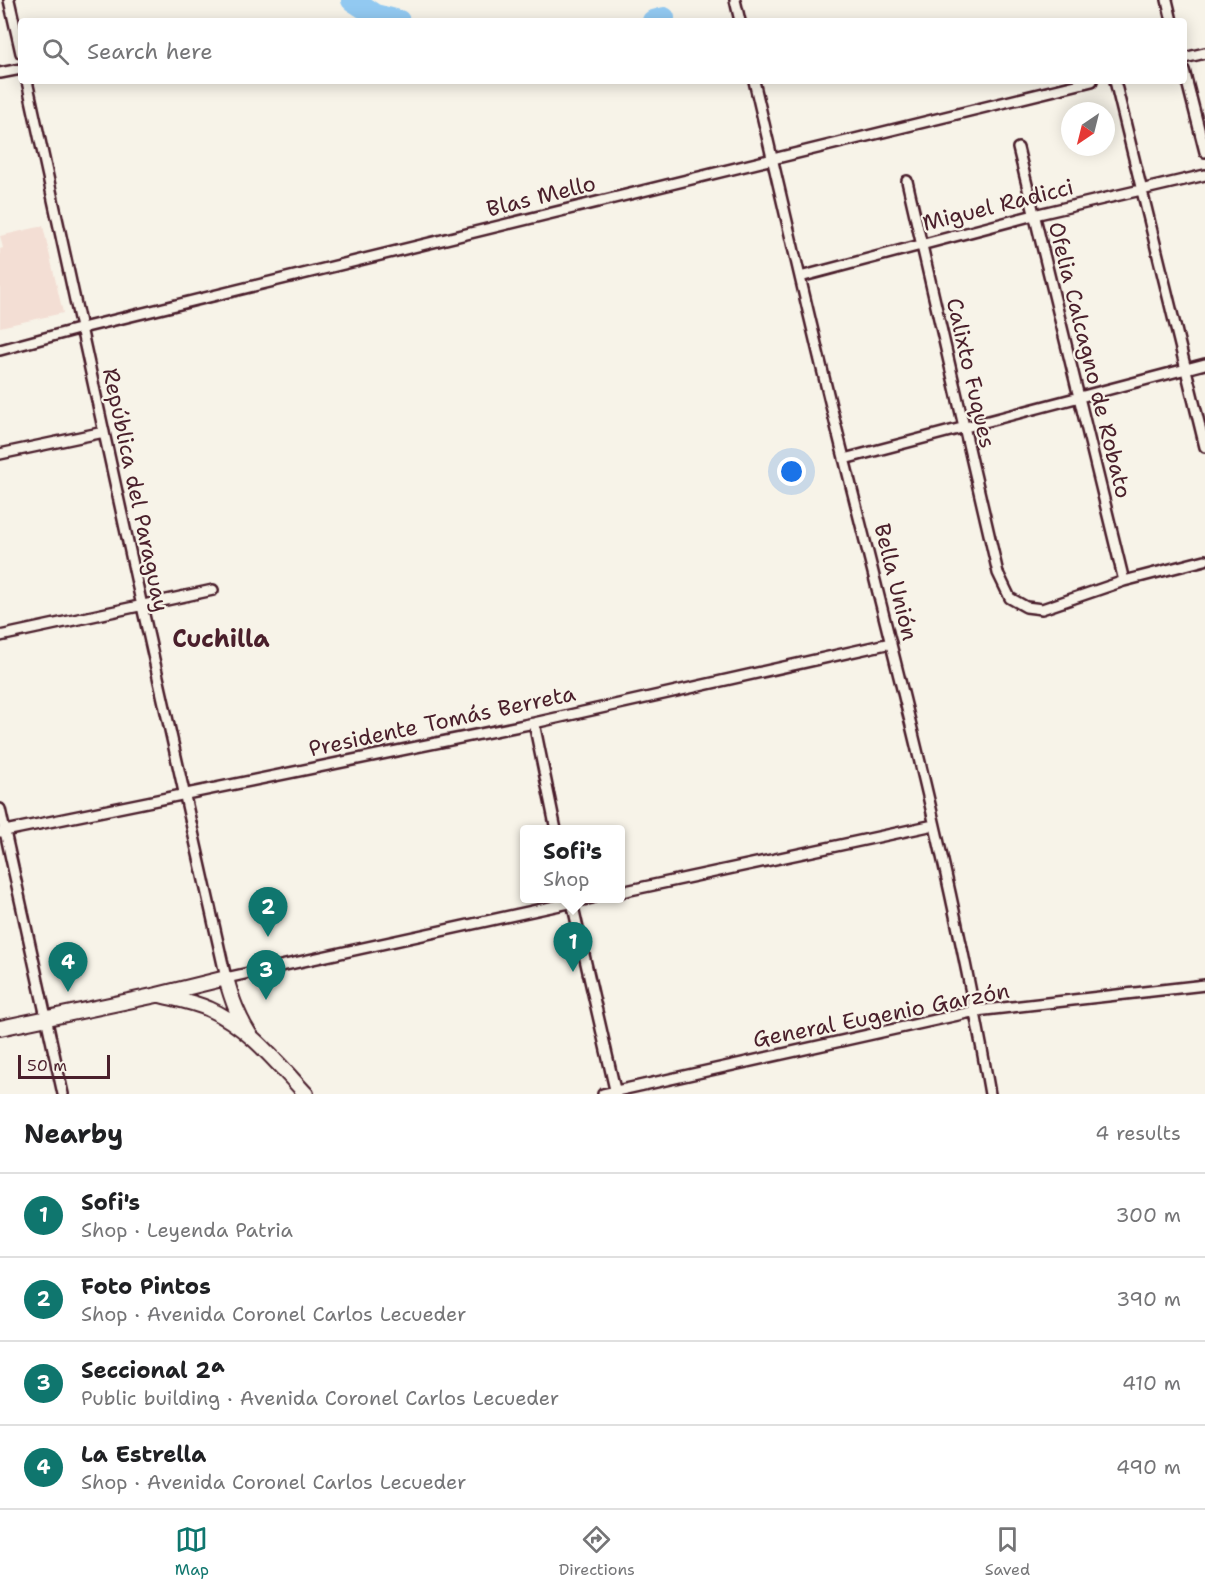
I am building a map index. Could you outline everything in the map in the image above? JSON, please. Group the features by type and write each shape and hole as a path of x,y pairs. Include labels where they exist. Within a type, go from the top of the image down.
{"main road":[{"path":"0,1028 226,978 233,1006 250,1037"},
{"path":"157,995 210,1009 250,1037 306,1094"}],"street":[{"path":"9,0 18,40"},
{"path":"735,0 739,18"},
{"path":"1167,0 1171,18"},
{"path":"1187,57 1205,53"},
{"path":"0,73 18,70"},
{"path":"1187,82 1205,152"},
{"name":"República del Paraguay","path":"28,84 226,978"},
{"name":"Bella Unión","path":"755,84 934,825 976,1011 990,1094"},
{"name":"Blas Mello","path":"0,350 1080,84"},
{"path":"1116,84 1205,447"},
{"name":"Ofelia Calcagno de Robato","path":"1018,148 1124,581"},
{"name":"Miguel Radicci","path":"800,277 1034,215 1205,175"},
{"name":"Calixto Fuques","path":"907,181 998,573 1010,598 1026,607 1042,609 1124,581 1205,560"},
{"path":"844,459 1205,364"},
{"path":"0,454 104,432"},
{"path":"0,636 213,590"},
{"name":"Presidente Tomás Berreta","path":"3,831 534,723 891,643"},
{"path":"534,723 555,825"},
{"path":"0,809 3,831 63,1094"},
{"path":"625,891 934,825"},
{"path":"226,978 562,903"},
{"path":"571,903 616,1093"},
{"name":"General Eugenio Garzón","path":"603,1094 616,1093 976,1011 1205,986"}],"shaded area":[{"path":"43,226 63,313 0,327 0,249 3,248 0,236"}],"waterway":[{"path":"352,0 375,15 387,18"}],"place":[{"name":"Foto Pintos","path":"268,937"},
{"name":"Sofi's","path":"573,972"},
{"name":"La Estrella","path":"68,992"},
{"name":"Seccional 2ª","path":"266,1000"}],"district":[{"name":"Cuchilla","path":"221,639"}]}
